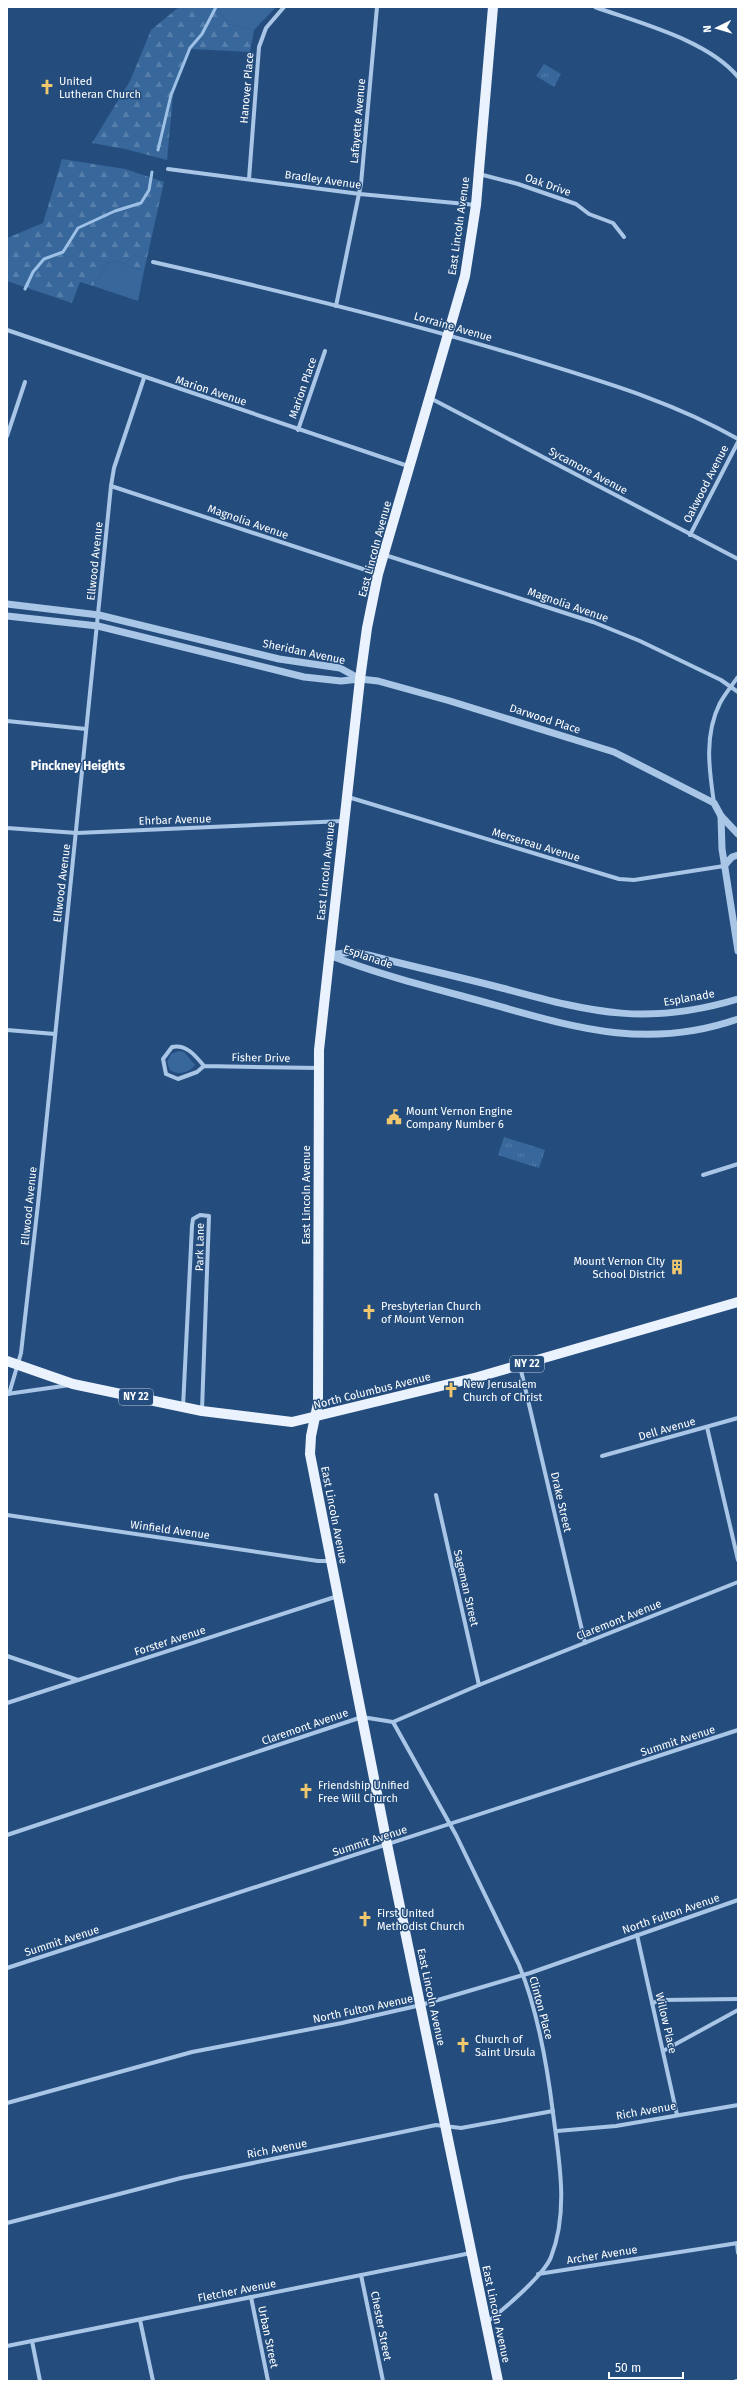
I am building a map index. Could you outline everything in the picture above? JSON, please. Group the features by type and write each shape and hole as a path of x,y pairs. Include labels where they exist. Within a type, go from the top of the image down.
{"main road":[{"name":"East Lincoln Avenue","path":"493,7 476,205 465,276 411,466 378,574 367,628 360,679 318,1068 318,1402 310,1454 387,1844 498,2381"},
{"name":"North Columbus Avenue","path":"7,1361 73,1384 202,1411 292,1422 315,1418 520,1366 738,1302"}],"street":[{"name":"Hanover Place","path":"248,179 259,47 266,28 284,7"},
{"name":"Lafayette Avenue","path":"336,306 360,194 377,7"},
{"path":"595,7 693,44 722,62 738,77"},
{"name":"Bradley Avenue","path":"168,169 360,194 476,205"},
{"name":"Oak Drive","path":"479,174 518,184 576,204 589,214 612,223 624,237"},
{"name":"Lorraine Avenue","path":"153,262 449,335 620,386 703,419 738,441"},
{"name":"Marion Avenue","path":"7,330 298,430 411,466"},
{"name":"Marion Place","path":"298,430 325,351"},
{"name":"Ellwood Avenue","path":"8,1394 21,1353 38,1204 77,834 86,729 98,626 111,486 114,468 144,378"},
{"path":"7,436 25,382"},
{"name":"Sycamore Avenue","path":"430,398 738,560"},
{"name":"Oakwood Avenue","path":"690,535 738,441"},
{"name":"Magnolia Avenue","path":"111,486 378,574"},
{"name":"Magnolia Avenue","path":"384,555 593,622 640,641 732,686 738,692"},
{"name":"Sheridan Avenue","path":"7,604 99,615 286,660 340,668 360,679"},
{"name":"Sheridan Avenue","path":"7,616 98,626 304,677 341,681 360,679"},
{"path":"738,677 721,702 713,724 709,742 708,761 714,804 721,816 738,834"},
{"name":"Darwood Place","path":"360,679 378,681 450,700 614,752 714,804"},
{"path":"7,721 86,729"},
{"name":"Mersereau Avenue","path":"347,797 619,879 634,880 724,866"},
{"path":"721,816 720,832 724,866 738,951"},
{"name":"Ehrbar Avenue","path":"7,828 77,834 344,821"},
{"path":"724,866 732,857 738,855"},
{"name":"Esplanade","path":"329,955 352,952 368,955 536,998 598,1012 651,1015 684,1012 738,999"},
{"name":"Esplanade","path":"329,955 366,970 586,1030 624,1034 690,1033 738,1019"},
{"path":"7,1030 55,1034"},
{"path":"172,1047 185,1047 204,1066 198,1072 178,1079 166,1074 163,1059 172,1047"},
{"name":"Fisher Drive","path":"204,1066 318,1068"},
{"path":"703,1175 738,1164"},
{"name":"Park Lane","path":"183,1407 192,1226 193,1219 200,1215 209,1216 202,1411"},
{"name":"Drake Street","path":"520,1366 585,1643"},
{"path":"8,1394 73,1384"},
{"name":"Dell Avenue","path":"602,1456 738,1418"},
{"path":"707,1426 738,1560"},
{"name":"Sageman Street","path":"436,1495 479,1685"},
{"name":"Winfield Avenue","path":"7,1515 318,1561 331,1561"},
{"name":"Claremont Avenue","path":"7,1835 362,1717 393,1722 479,1685 738,1582"},
{"name":"Forster Avenue","path":"7,1703 339,1595"},
{"path":"7,1656 79,1680"},
{"name":"Clinton Place","path":"393,1722 450,1824 523,1974 549,2077 557,2131 560,2217 550,2259 538,2274"},
{"name":"Summit Avenue","path":"7,1968 738,1730"},
{"name":"North Fulton Avenue","path":"7,2102 192,2052 342,2023 421,2005 523,1974 738,1900"},
{"name":"Willow Place","path":"636,1935 677,2115"},
{"path":"652,2003 663,2000 738,1999"},
{"path":"663,2051 738,2010"},
{"name":"Rich Avenue","path":"557,2131 616,2126 738,2105"},
{"name":"Rich Avenue","path":"7,2223 181,2178 436,2125 461,2128 553,2111"},
{"path":"737,2243 738,2253"},
{"name":"Archer Avenue","path":"538,2274 737,2243"},
{"name":"Fletcher Avenue","path":"7,2346 471,2253"},
{"path":"486,2322 505,2308 538,2274"},
{"name":"Chester Street","path":"361,2275 383,2381"},
{"name":"Urban Street","path":"251,2297 268,2381"},
{"path":"140,2320 153,2381"},
{"path":"32,2341 40,2381"}],"green space":[{"path":"179,7 217,7 228,24 254,30 250,52 191,49 173,95 167,160 125,149 92,143 130,81 151,30"},
{"path":"217,7 276,7 254,30 228,24"},
{"path":"544,64 561,74 554,87 536,76"},
{"path":"62,159 125,169 164,182 144,271 117,261 107,263 93,286 80,282 72,303 7,281 7,238 43,223"},
{"path":"117,261 144,271 138,301 93,286 107,263"},
{"path":"179,1051 184,1052 195,1065 187,1071 177,1073 170,1070 167,1062 171,1054"},
{"path":"504,1137 545,1150 539,1168 498,1155"}],"waterway":[{"path":"158,150 171,95 190,48 202,34 216,7"},
{"path":"25,289 33,272 44,259 63,252 78,228 115,211 141,203 149,190 152,172"}],"place":[{"name":"United Lutheran Church","path":"47,87"},
{"name":"Mount Vernon Engine Company Number 6","path":"394,1117"},
{"name":"Mount Vernon City School District","path":"677,1267"},
{"name":"Presbyterian Church of Mount Vernon","path":"369,1312"},
{"name":"New Jerusalem Church of Christ","path":"451,1390"},
{"name":"Friendship Unified Free Will Church","path":"306,1791"},
{"name":"First United Methodist Church","path":"365,1919"},
{"name":"Church of Saint Ursula","path":"463,2045"}],"district":[{"name":"Pinckney Heights","path":"78,766"}]}
